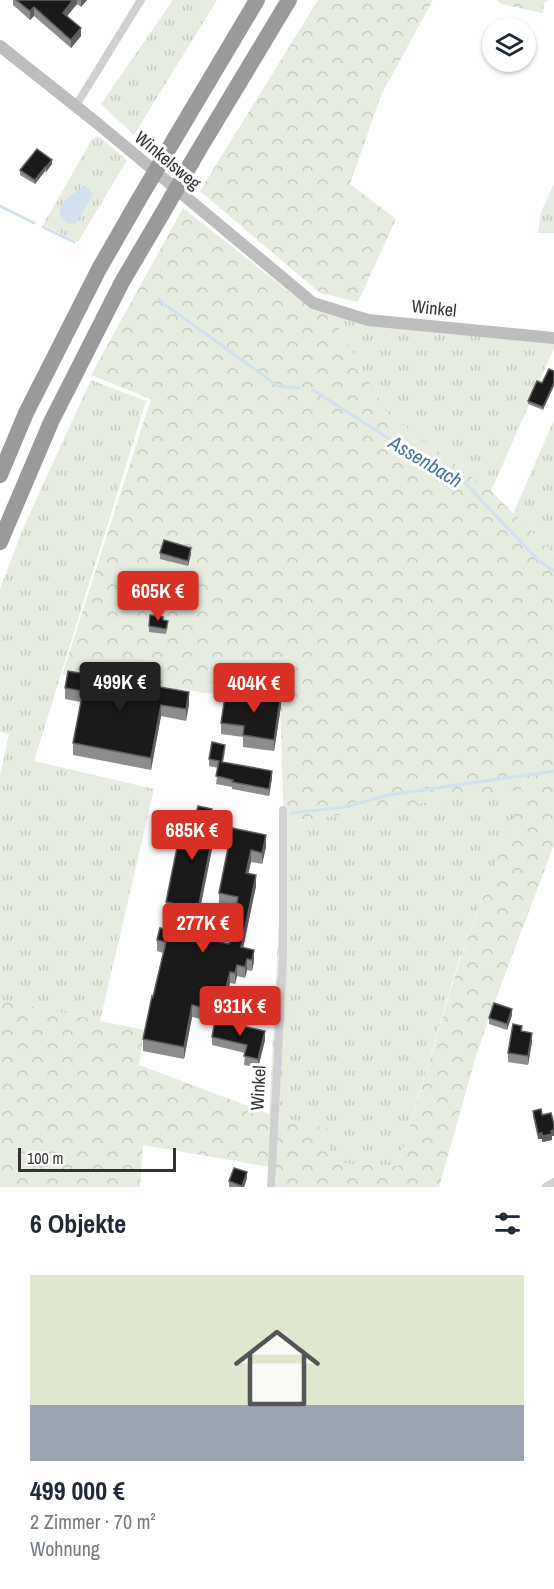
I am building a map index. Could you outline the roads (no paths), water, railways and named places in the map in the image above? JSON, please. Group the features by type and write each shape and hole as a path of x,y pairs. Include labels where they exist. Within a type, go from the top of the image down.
{"highway":[{"path":"0,475 26,413 99,269 257,0"},
{"path":"0,542 51,423 122,282 288,0"}],"street":[{"path":"75,107 141,0"},
{"name":"Winkelsweg","path":"0,46 313,303"},
{"name":"Winkel","path":"313,303 368,320 554,338"},
{"name":"Winkel","path":"271,1187 283,956 283,810"},
{"path":"546,1187 554,1182"}],"water":[{"path":"83,187 89,188 93,195 76,223 68,224 61,217 60,208 67,199"}],"waterway":[{"name":"Assenbach","path":"0,206 34,223"},
{"name":"Assenbach","path":"43,227 74,242"},
{"name":"Assenbach","path":"159,299 278,386 299,388"},
{"name":"Assenbach","path":"313,390 443,473 465,483 538,560 554,571"},
{"path":"292,813 345,807 388,795 554,771"}]}
